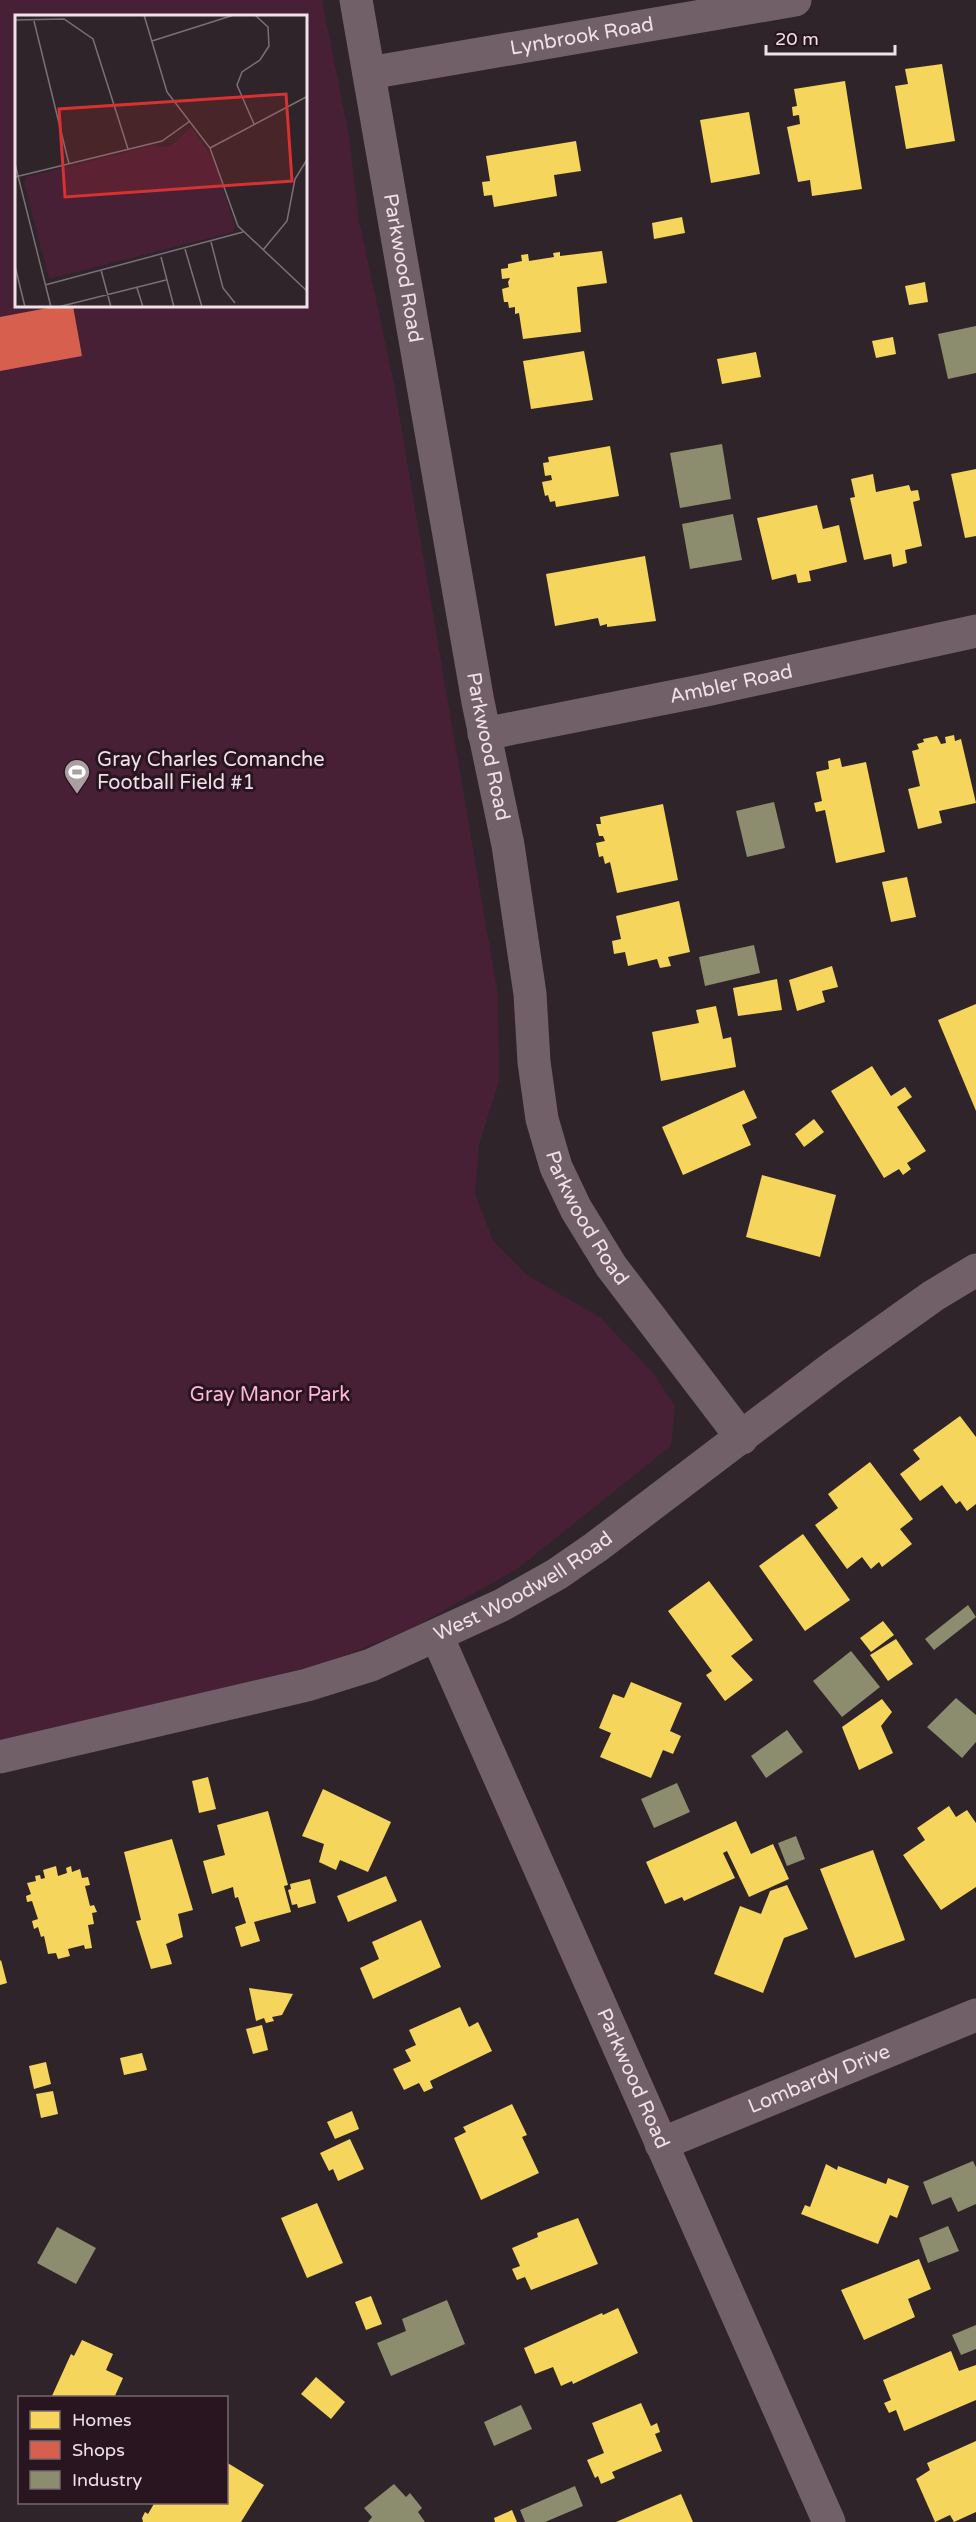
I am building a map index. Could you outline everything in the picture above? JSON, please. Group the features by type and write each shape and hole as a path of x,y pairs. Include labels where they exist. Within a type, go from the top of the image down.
{"street":[{"name":"Parkwood Road","path":"356,0 484,734 512,866 530,994 534,1062 542,1119 556,1167 576,1209 611,1266 742,1438"},
{"name":"Lynbrook Road","path":"369,73 795,0"},
{"name":"Ambler Road","path":"484,734 706,690 976,631"},
{"name":"West Woodwell Road","path":"0,1757 307,1685 371,1665 502,1605 557,1574 878,1335 933,1296 976,1270"},
{"name":"Parkwood Road","path":"437,1636 829,2522"},
{"name":"Lombardy Drive","path":"661,2144 976,2015"}],"green space":[{"name":"Gray Manor Park","path":"0,0 322,0 349,136 359,220 394,384 498,996 499,1081 479,1145 475,1193 493,1241 527,1275 601,1318 653,1373 675,1406 671,1446 517,1569 409,1630 325,1663 0,1743"}],"building: Homes":[{"path":"942,64 955,141 906,149 895,86 908,84 905,69"},
{"path":"845,81 862,189 812,196 810,180 798,182 787,127 800,124 799,115 793,116 792,107 797,106 794,89"},
{"path":"749,112 760,174 711,183 700,120"},
{"path":"576,141 581,171 554,175 557,196 494,207 492,195 484,196 482,182 490,181 486,156"},
{"path":"682,217 685,233 654,239 652,223"},
{"path":"602,251 607,283 577,287 581,332 523,339 519,313 515,314 515,307 509,308 508,302 504,302 502,289 509,287 510,278 502,279 501,269 508,268 508,264 522,261 521,255 528,254 529,261 554,257 553,253 560,252 560,256"},
{"path":"925,282 928,302 909,305 905,286"},
{"path":"893,337 896,354 876,358 872,341"},
{"path":"584,351 593,400 531,409 523,361"},
{"path":"756,352 761,377 722,384 717,359"},
{"path":"610,446 619,496 556,507 555,501 550,502 548,495 545,496 542,482 552,480 551,475 545,476 543,463 549,462 548,457"},
{"path":"976,469 976,536 965,538 951,474"},
{"path":"873,474 876,492 909,485 911,491 918,490 920,500 913,502 922,546 905,550 907,563 893,567 891,554 864,560 850,498 855,497 851,479"},
{"path":"817,505 823,529 839,525 847,562 809,571 811,581 798,583 796,574 772,580 757,518"},
{"path":"645,556 656,621 607,627 607,624 600,626 598,618 555,626 546,574"},
{"path":"954,735 955,741 961,739 976,803 939,811 942,823 918,829 908,789 920,786 912,751 919,749 917,744 924,742 923,739 937,736 941,744 946,743 945,737"},
{"path":"840,758 842,767 866,762 885,852 836,863 825,810 816,812 814,803 822,801 816,772 829,769 828,761"},
{"path":"663,804 678,880 617,893 610,862 605,864 603,856 599,857 596,843 605,841 603,836 599,836 596,824 601,824 600,817"},
{"path":"907,877 916,917 891,922 882,882"},
{"path":"679,901 690,952 668,957 671,966 660,968 657,959 628,966 625,952 614,954 612,941 621,939 616,916"},
{"path":"832,966 838,987 822,991 825,1002 797,1011 789,980"},
{"path":"777,979 782,1010 738,1016 733,988"},
{"path":"976,1004 976,1111 938,1020"},
{"path":"716,1006 723,1039 731,1037 736,1067 661,1081 652,1032 699,1023 696,1010"},
{"path":"872,1066 891,1096 905,1087 912,1097 897,1107 926,1151 907,1163 911,1169 903,1175 899,1169 884,1178 831,1091"},
{"path":"744,1090 757,1118 742,1125 751,1145 683,1175 662,1127"},
{"path":"814,1119 824,1132 804,1147 795,1134"},
{"path":"762,1175 836,1195 820,1257 746,1237"},
{"path":"960,1416 976,1437 976,1504 967,1511 960,1501 956,1504 942,1485 920,1501 900,1474 920,1459 913,1450"},
{"path":"870,1462 913,1519 900,1529 912,1544 882,1567 879,1562 871,1569 862,1557 847,1569 815,1525 838,1508 828,1494"},
{"path":"803,1534 850,1600 805,1631 759,1566"},
{"path":"709,1581 753,1640 731,1656 753,1680 725,1701 706,1675 712,1671 668,1611"},
{"path":"883,1621 894,1635 871,1652 860,1638"},
{"path":"896,1639 913,1664 888,1681 870,1655"},
{"path":"631,1682 682,1703 670,1731 681,1736 673,1754 663,1750 651,1778 600,1757 611,1733 599,1728 613,1694 624,1698"},
{"path":"882,1699 892,1712 881,1726 893,1753 859,1770 842,1727"},
{"path":"208,1777 216,1809 199,1813 192,1781"},
{"path":"323,1789 391,1822 368,1872 340,1860 336,1870 319,1862 324,1844 302,1836"},
{"path":"949,1806 956,1817 967,1810 976,1823 976,1887 941,1910 903,1855 925,1840 917,1828"},
{"path":"268,1811 288,1885 284,1886 291,1912 254,1922 260,1941 241,1947 235,1927 246,1923 238,1897 235,1898 233,1887 212,1894 203,1861 225,1855 217,1825"},
{"path":"736,1821 751,1854 773,1844 789,1879 749,1897 727,1851 723,1853 735,1878 684,1901 682,1897 665,1904 646,1862"},
{"path":"172,1839 193,1910 178,1914 183,1937 166,1944 172,1964 151,1969 136,1921 141,1920 124,1852"},
{"path":"873,1850 905,1940 855,1958 820,1869"},
{"path":"56,1866 58,1876 67,1873 66,1868 71,1866 72,1872 80,1869 82,1878 88,1877 90,1885 85,1886 90,1906 94,1905 97,1912 92,1913 94,1924 88,1925 92,1948 85,1949 84,1945 68,1949 70,1956 58,1959 56,1953 48,1954 44,1936 41,1937 38,1927 34,1929 32,1921 38,1919 32,1901 27,1902 26,1896 31,1894 27,1883 36,1881 35,1876 40,1875 41,1879 45,1878 43,1870"},
{"path":"386,1876 397,1901 348,1922 337,1896"},
{"path":"310,1879 316,1903 298,1908 297,1904 292,1905 288,1890 291,1889 290,1884"},
{"path":"787,1885 808,1929 784,1938 763,1993 714,1974 740,1906 761,1914 770,1891"},
{"path":"421,1920 441,1967 373,1999 360,1968 379,1959 372,1942"},
{"path":"0,1961 7,1983 0,1985"},
{"path":"249,1988 293,1994 282,2015 272,2017 274,2021 266,2023 264,2018 256,2021"},
{"path":"460,2007 469,2027 478,2022 492,2051 430,2081 433,2088 424,2092 419,2083 404,2090 393,2069 411,2061 405,2050 416,2045 409,2030"},
{"path":"262,2025 268,2050 253,2054 246,2029"},
{"path":"142,2053 147,2070 124,2075 120,2058"},
{"path":"46,2062 51,2084 34,2089 29,2066"},
{"path":"53,2091 58,2114 41,2118 36,2094"},
{"path":"512,2104 527,2135 522,2137 539,2173 481,2200 454,2138 466,2132 463,2127"},
{"path":"352,2111 359,2129 335,2139 327,2122"},
{"path":"350,2139 364,2169 338,2181 333,2169 329,2171 320,2153"},
{"path":"826,2164 837,2170 838,2166 886,2184 888,2178 909,2186 897,2218 890,2215 878,2244 801,2214 805,2205 810,2207"},
{"path":"317,2203 343,2263 307,2278 281,2218"},
{"path":"578,2218 598,2264 531,2290 525,2277 517,2280 512,2269 520,2266 512,2248 538,2237 537,2233"},
{"path":"919,2259 931,2289 908,2299 915,2317 864,2340 841,2290"},
{"path":"371,2296 382,2324 366,2330 355,2302"},
{"path":"618,2308 638,2353 573,2384 572,2381 561,2386 553,2367 535,2374 524,2348"},
{"path":"82,2340 113,2354 106,2370 123,2378 115,2396 52,2396 71,2354 74,2356"},
{"path":"951,2351 959,2371 976,2365 976,2400 904,2431 896,2410 889,2413 884,2403 891,2400 883,2380"},
{"path":"316,2377 345,2402 331,2419 301,2394"},
{"path":"641,2403 651,2426 657,2423 660,2432 655,2434 662,2451 612,2472 615,2478 601,2484 598,2476 595,2478 587,2460 604,2453 592,2423"},
{"path":"976,2441 976,2512 954,2522 950,2515 935,2522 916,2479 930,2470 927,2463"},
{"path":"228,2463 264,2485 241,2522 143,2522 145,2512 148,2514 154,2504 228,2504"},
{"path":"681,2494 693,2522 616,2522"},
{"path":"512,2510 517,2522 495,2522 494,2518"}],"building: Shops":[{"path":"47,308 73,308 82,356 0,371 0,317"}],"building: Industry":[{"path":"976,326 976,373 948,379 938,334"},
{"path":"722,444 731,499 680,508 670,453"},
{"path":"733,514 742,560 690,569 682,524"},
{"path":"774,802 785,848 747,857 736,811"},
{"path":"754,945 760,973 705,986 699,957"},
{"path":"968,1605 976,1617 934,1650 925,1639"},
{"path":"851,1651 880,1687 842,1717 813,1681"},
{"path":"956,1698 976,1715 976,1742 962,1758 927,1727"},
{"path":"787,1730 803,1752 766,1778 751,1756"},
{"path":"677,1783 690,1812 654,1828 641,1799"},
{"path":"796,1836 805,1859 787,1866 778,1843"},
{"path":"973,2161 976,2167 976,2204 958,2212 951,2197 932,2205 923,2182"},
{"path":"948,2226 959,2251 928,2263 919,2238"},
{"path":"57,2227 96,2248 76,2284 37,2263"},
{"path":"447,2300 465,2344 391,2376 377,2343 406,2331 402,2319"},
{"path":"976,2325 976,2349 961,2355 952,2335"},
{"path":"521,2405 532,2429 494,2446 484,2422"},
{"path":"394,2484 406,2497 410,2493 422,2508 418,2512 425,2522 368,2522 372,2517 364,2508"},
{"path":"575,2486 583,2506 545,2522 525,2522 520,2510"}],"place":[{"name":"Gray Charles Comanche Football Field #1","path":"77,795"}]}
